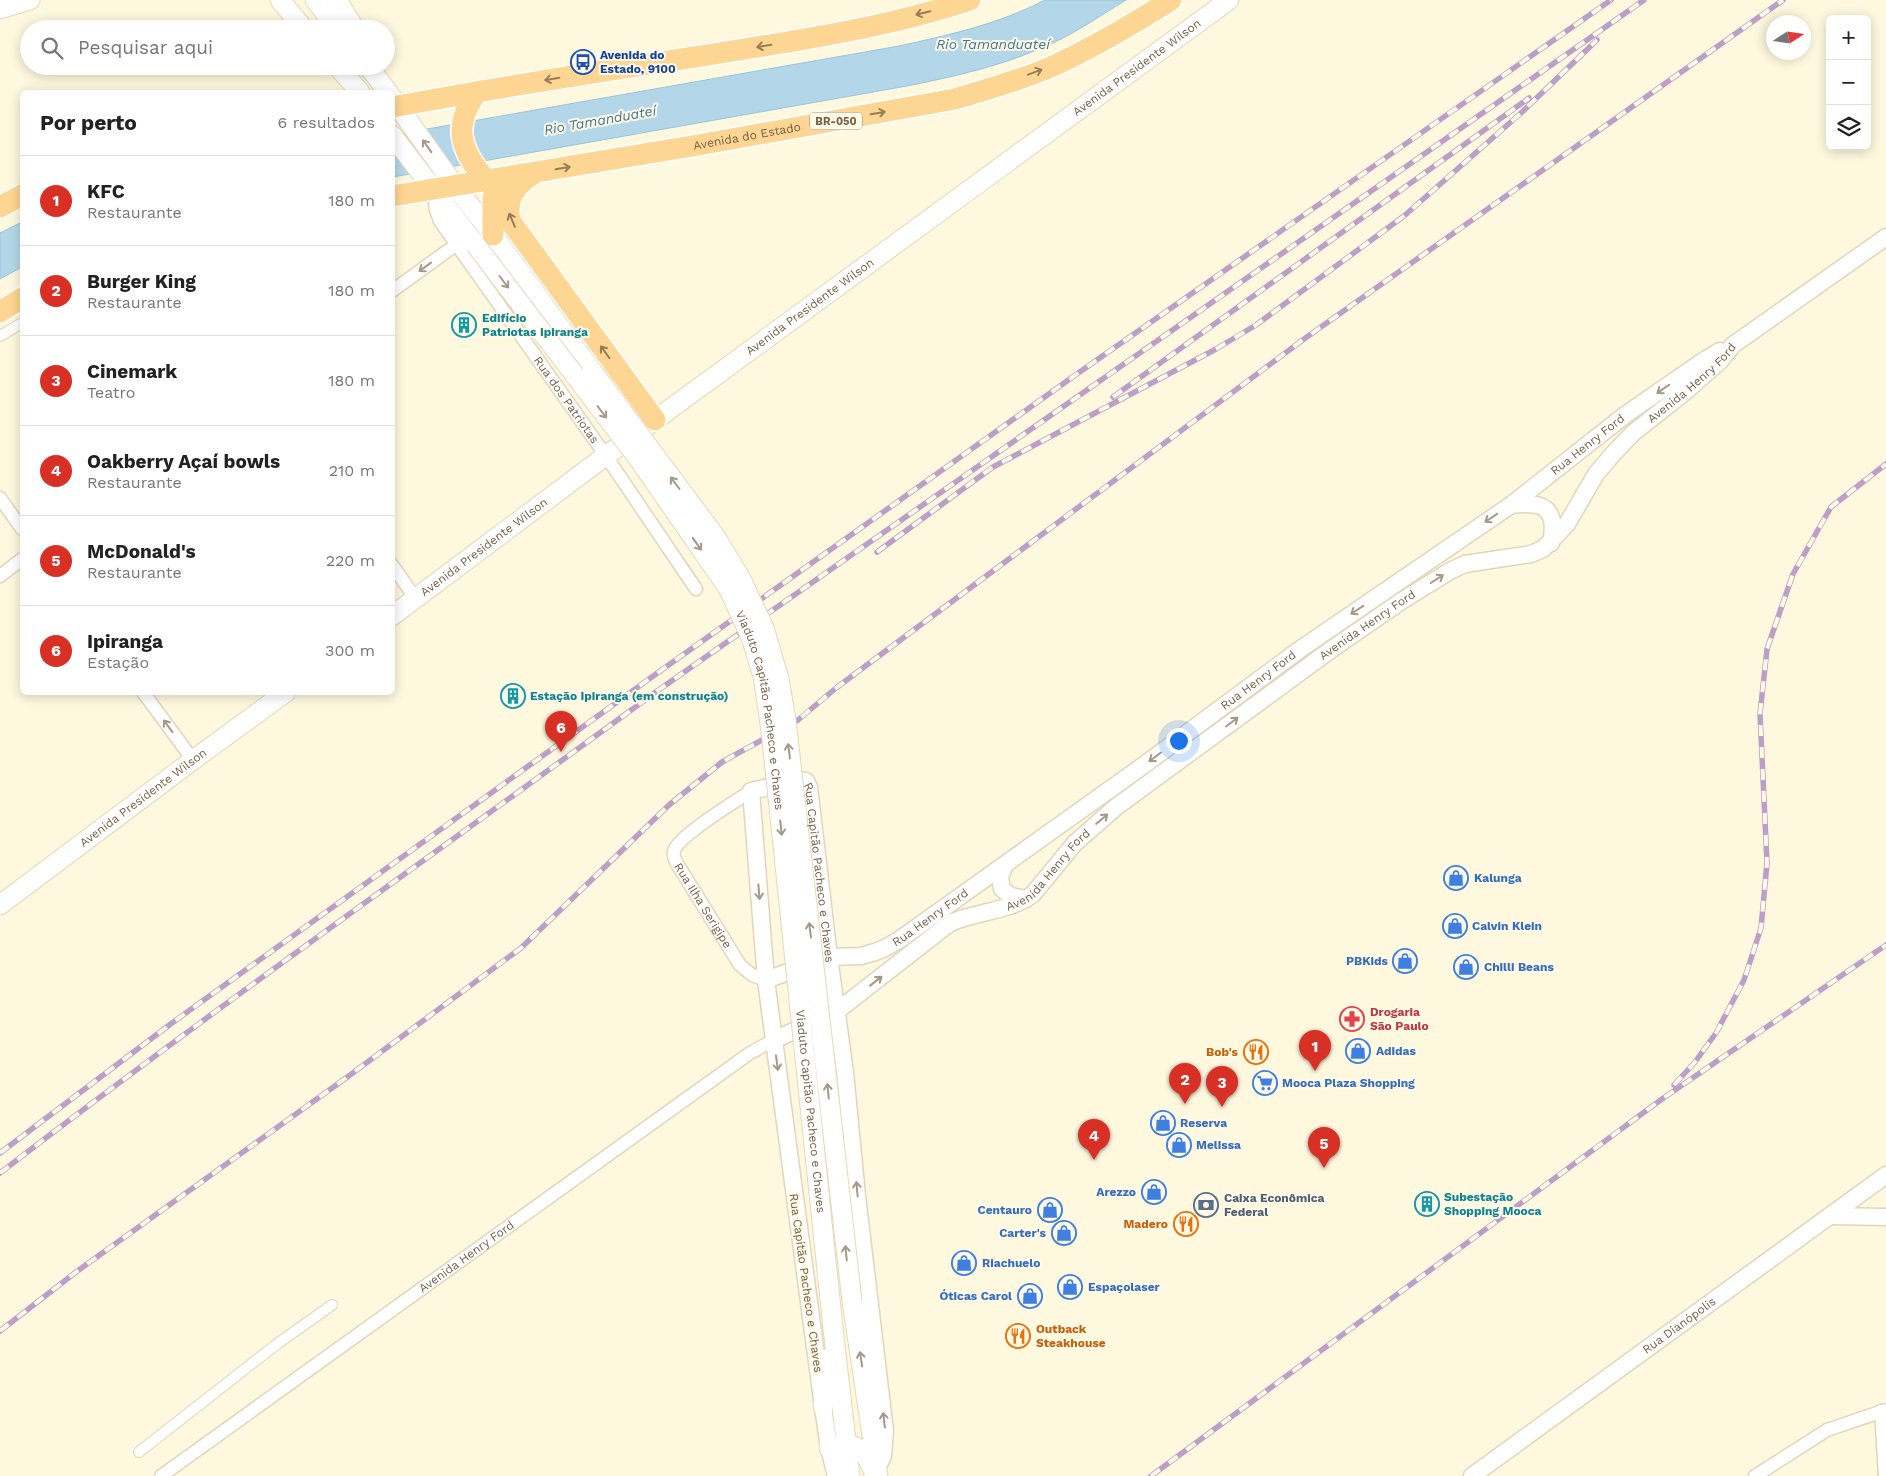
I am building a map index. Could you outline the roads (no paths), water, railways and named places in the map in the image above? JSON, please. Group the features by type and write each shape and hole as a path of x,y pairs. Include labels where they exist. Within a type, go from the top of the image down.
{"highway":[{"path":"395,101 476,92 782,43 872,26 970,0"},
{"name":"Avenida do Estado","path":"395,196 535,173 955,99 996,87 1052,66 1113,36 1171,0"},
{"path":"475,241 493,199 492,180 469,159 461,135 466,110 476,92"},
{"path":"535,173 521,182 511,196 509,209 511,222 654,420"},
{"path":"0,207 20,197"},
{"path":"0,312 20,299"}],"main road":[{"path":"280,0 297,20"},
{"path":"315,0 331,20"},
{"path":"337,0 349,20"},
{"name":"Avenida Presidente Wilson","path":"395,614 654,420 1229,0"},
{"path":"0,9 26,1"},
{"path":"345,75 358,90"},
{"path":"374,75 385,90"},
{"path":"395,104 455,186"},
{"path":"395,139 433,190"},
{"name":"Viaduto Capitão Pacheco e Chaves","path":"455,186 475,241 640,460 728,588 751,637 763,676 771,730 834,1329"},
{"name":"Viaduto Capitão Pacheco e Chaves","path":"433,190 475,241 592,372 715,536 741,579 764,628 779,679 786,720 852,1301 877,1473"},
{"name":"Avenida Presidente Wilson","path":"0,904 282,695"},
{"path":"823,1407 834,1329"},
{"name":"Rua Capitão Pacheco e Chaves","path":"834,1329 838,1446 850,1476"},
{"path":"838,1446 856,1446 865,1454 877,1473"}],"street":[{"name":"Avenida Henry Ford","path":"837,1011 943,928 957,920 990,912 1026,900 1076,843 1116,807 1332,649 1392,608 1450,571 1465,564 1531,554 1543,549 1551,543 1567,524 1596,474 1633,434 1720,361 1733,345 1886,237"},
{"path":"395,289 475,241"},
{"name":"Rua dos Patriotas","path":"475,241 606,456 696,590"},
{"path":"0,336 20,324"},
{"name":"Rua Henry Ford","path":"766,980 829,957 861,956 886,948 1136,771 1299,650 1511,505 1625,415 1703,361 1733,345"},
{"path":"0,498 20,526"},
{"path":"1511,505 1530,502 1544,508 1552,519 1551,543"},
{"path":"0,576 20,561"},
{"path":"395,569 416,599"},
{"path":"145,695 193,760"},
{"name":"Rua Capitão Pacheco e Chaves","path":"836,1476 838,1446 823,1407 766,980 751,791 800,780 808,782 837,1011 885,1431 883,1456 877,1473"},
{"name":"Rua Ilha Serigipe","path":"751,791 688,834 677,845 673,854 676,862 740,965 752,975 766,980"},
{"path":"1005,865 1000,877 1002,889 1011,896 1026,900"},
{"path":"774,1040 837,1011"},
{"name":"Avenida Henry Ford","path":"161,1476 750,1053 774,1040"},
{"name":"Rua Dianópolis","path":"1472,1476 1886,1175"},
{"path":"1830,1216 1886,1217"},
{"path":"139,1452 270,1350 332,1305"},
{"path":"1755,1476 1827,1430 1884,1411 1885,1476"}],"water":[{"name":"Rio Tamanduateí","path":"1045,0 1126,0 1062,39 1007,61 957,75 907,86 395,177 395,135 899,46 955,33 1010,16"},
{"path":"20,223 20,268 0,279 0,233"}],"railway":[{"path":"0,1153 172,1023 656,674 1074,376 1611,0"},
{"path":"0,1173 246,989 660,689 1644,0"},
{"path":"0,1331 76,1272 346,1078 521,948 669,805 722,762 798,720 836,688 1304,339 1783,0"},
{"path":"877,552 993,467 1216,349 1256,325 1404,216 1521,113 1597,40"},
{"path":"1113,397 1529,98"},
{"path":"1674,1085 1695,1062 1716,1033 1744,980 1761,928 1767,863 1760,714 1767,649 1793,574 1831,507 1886,464"},
{"path":"1151,1476 1662,1099 1886,945"}],"place":[{"name":"Avenida do Estado, 9100","path":"583,62"},
{"name":"Edifício Patriotas Ipiranga","path":"464,325"},
{"name":"Estação Ipiranga (em construção)","path":"513,696"},
{"name":"Ipiranga","path":"561,752"},
{"name":"Kalunga","path":"1456,878"},
{"name":"Calvin Klein","path":"1455,926"},
{"name":"PBKids","path":"1405,961"},
{"name":"Chilli Beans","path":"1466,967"},
{"name":"Drogaria São Paulo","path":"1352,1019"},
{"name":"Adidas","path":"1358,1051"},
{"name":"Bob's","path":"1256,1052"},
{"name":"KFC","path":"1315,1071"},
{"name":"Mooca Plaza Shopping","path":"1265,1083"},
{"name":"Burger King","path":"1185,1104"},
{"name":"Cinemark","path":"1222,1107"},
{"name":"Reserva","path":"1163,1123"},
{"name":"Melissa","path":"1179,1145"},
{"name":"Oakberry Açaí bowls","path":"1094,1160"},
{"name":"McDonald's","path":"1324,1168"},
{"name":"Arezzo","path":"1154,1192"},
{"name":"Subestação Shopping Mooca","path":"1427,1204"},
{"name":"Caixa Econômica Federal","path":"1206,1205"},
{"name":"Centauro","path":"1050,1210"},
{"name":"Madero","path":"1186,1224"},
{"name":"Carter's","path":"1064,1233"},
{"name":"Riachuelo","path":"964,1263"},
{"name":"Espaçolaser","path":"1070,1287"},
{"name":"Óticas Carol","path":"1030,1296"},
{"name":"Outback Steakhouse","path":"1018,1336"}]}
